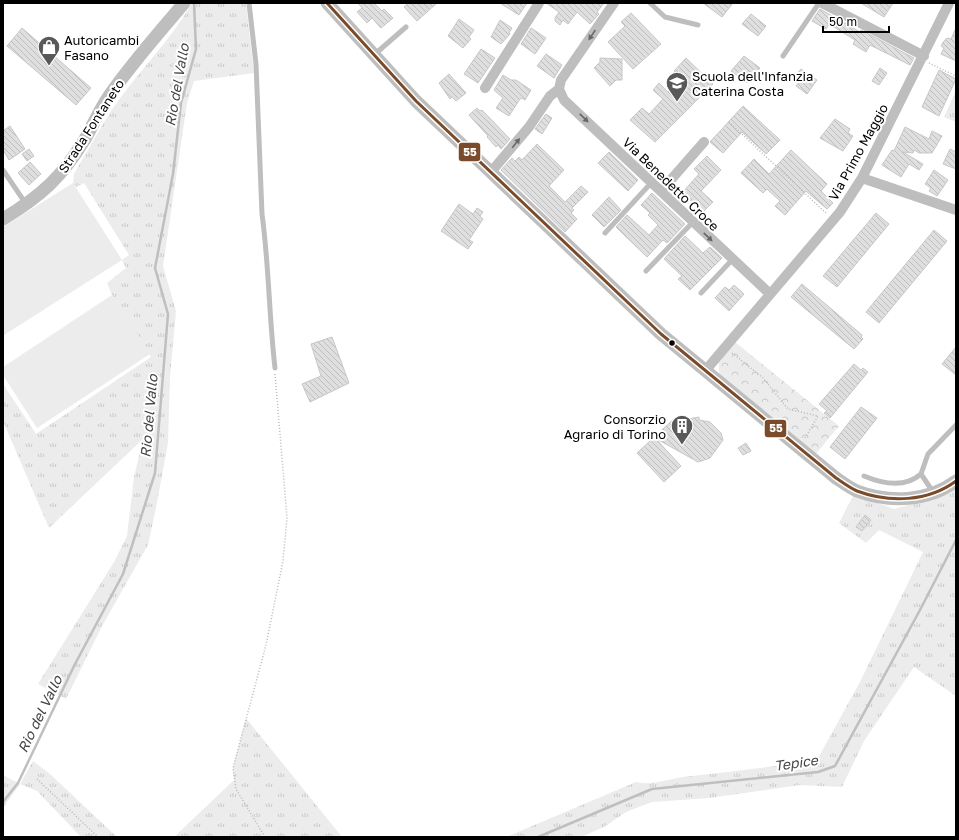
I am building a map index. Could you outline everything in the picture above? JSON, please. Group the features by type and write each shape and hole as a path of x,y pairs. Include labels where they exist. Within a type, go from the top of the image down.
{"street":[{"name":"Strada Fontaneto","path":"3,219 45,191 64,170 116,86 184,3"},
{"path":"327,3 416,101 661,334 836,478 856,490 876,497 895,500 915,498 934,492 956,481"},
{"path":"485,88 539,3"},
{"path":"491,172 529,127 550,96 559,89 561,80 614,3"},
{"path":"822,3 922,60"},
{"name":"Via Primo Maggio","path":"705,371 834,220 862,178 949,3"},
{"name":"Via Benedetto Croce","path":"559,89 564,100 694,221 732,260 770,294"},
{"path":"661,191 704,142"},
{"path":"862,178 956,210"}],"lane":[{"path":"249,3 256,64 262,214 265,238 269,313 275,368"},
{"path":"650,3 665,17 698,25"},
{"path":"783,56 819,3"},
{"path":"374,55 406,27"},
{"path":"3,170 26,204"},
{"path":"605,233 652,182"},
{"path":"646,270 694,221"},
{"path":"701,293 732,260"},
{"path":"864,476 883,482 906,484 921,474 928,454 956,425"},
{"path":"921,474 926,478 934,492"}],"path":[{"path":"922,60 925,66 927,62 956,76"},
{"path":"729,122 834,220"},
{"path":"728,351 763,378 788,409 818,416 800,448"},
{"path":"265,837 236,789 233,768 266,644 283,561 287,518 275,368"},
{"path":"956,669 956,683"},
{"path":"37,779 98,837"}],"green space":[{"path":"192,3 246,3 254,73 194,81 187,103 163,266 176,311 170,377 168,443 156,508 148,545 102,626 66,699 38,684 114,562 127,536 134,477 143,439 49,528 3,421 3,384 36,434 151,357 112,295 107,283 126,268 122,260 129,255 84,183 76,187 73,183 74,174 113,108 174,30"},
{"path":"955,93 956,94 956,122 944,117"},
{"path":"73,183 122,260 4,335 3,227"},
{"path":"112,295 150,354 37,428 3,375 3,367"},
{"path":"735,342 839,426 815,455 719,375 719,362"},
{"path":"956,488 956,696 914,667 864,741 842,787 800,785 709,798 652,802 626,812 604,827 581,837 506,837 636,782 654,783 683,777 817,760 860,682 923,552 879,530 866,543 839,523 854,494 894,509 943,495"},
{"path":"246,718 342,837 174,837 234,780 233,768"},
{"path":"33,761 50,774 117,837 81,837 37,791 20,784"},
{"path":"3,775 20,784 3,808"}],"building":[{"path":"358,3 374,3 382,11 384,9 393,18 381,28 372,18 367,23 357,12 362,8"},
{"path":"408,3 437,3 417,21 404,7"},
{"path":"500,3 527,3 519,15"},
{"path":"546,3 604,3 597,12 599,14 590,24 577,12 568,24 563,20 560,25 555,21 555,18 559,12"},
{"path":"703,3 733,3 722,17"},
{"path":"861,3 893,3 884,17"},
{"path":"820,9 860,32 861,30 914,58 910,65 870,45 866,52 853,44 855,40 829,24 826,29 812,21"},
{"path":"631,13 661,44 633,69 608,42 625,26 621,22"},
{"path":"751,14 766,26 758,36 742,24"},
{"path":"459,19 474,30 469,37 471,39 463,48 448,36"},
{"path":"500,20 512,28 509,33 510,34 501,44 491,37"},
{"name":"Autoricambi Fasano","path":"22,28 91,88 76,105 7,46"},
{"path":"531,28 546,38 535,54 521,44"},
{"path":"956,28 956,61 941,54 944,48 941,46 947,38 951,39"},
{"path":"481,49 495,58 478,83 464,74"},
{"path":"546,54 562,65 554,78 537,66"},
{"path":"744,56 760,68 747,83 731,71"},
{"path":"600,58 622,59 622,80 616,80 610,86 594,68 600,62"},
{"name":"Scuola dell'Infanzia Caterina Costa","path":"686,58 713,84 655,142 630,120 642,108 649,114 663,99 653,90 659,83 668,92 682,78 674,71"},
{"path":"880,68 887,73 879,85 872,81"},
{"path":"801,69 817,80 807,94 796,86 800,81 794,77"},
{"path":"939,70 956,79 939,116 922,107"},
{"path":"449,74 466,93 456,101 452,97 450,99 439,83"},
{"path":"503,75 511,80 516,80 531,90 525,100 522,98 520,99 509,116 496,108 503,98 494,90"},
{"path":"743,106 780,140 766,154 742,132 723,153 710,142"},
{"path":"477,108 480,111 482,110 510,139 501,149 498,145 496,147 469,115"},
{"path":"546,114 552,118 542,134 535,129"},
{"path":"835,119 850,129 848,133 853,136 843,151 820,138"},
{"path":"10,126 25,149 9,160 3,150 3,131"},
{"path":"905,127 929,139 932,131 942,136 932,153 919,153 914,150 913,153 903,152 923,164 919,170 909,164 901,177 882,165 892,150 894,151"},
{"path":"537,144 564,170 549,186 565,202 581,186 588,192 572,208 574,210 571,213 577,219 565,232 501,170 512,158 515,161 519,157 522,160"},
{"path":"29,149 34,156 27,161 22,154"},
{"path":"950,149 956,152 956,169 943,164"},
{"path":"791,150 827,184 821,191 833,203 827,209 806,191 785,215 775,206 780,201 767,189 763,193 741,173 754,159 769,174"},
{"path":"609,152 638,180 628,191 598,163"},
{"path":"707,156 721,170 701,191 713,202 703,212 682,193 699,174 694,169"},
{"path":"30,162 41,174 29,185 18,173"},
{"path":"934,170 948,180 937,196 929,191 931,188 925,184"},
{"path":"652,193 685,224 667,243 663,240 647,257 616,227 627,215 649,235 658,225 648,215 650,213 641,205"},
{"path":"609,197 621,210 604,227 592,215"},
{"path":"459,204 473,214 477,208 483,212 480,216 483,219 469,240 473,242 468,249 441,231"},
{"path":"876,213 889,224 837,287 823,276"},
{"path":"934,230 947,241 879,323 866,312"},
{"path":"685,236 703,253 710,247 722,258 690,290 678,279 682,276 664,259"},
{"path":"802,284 862,335 861,337 863,339 854,349 791,297"},
{"path":"734,285 744,294 729,311 715,298 725,287 729,290"},
{"path":"332,337 349,383 310,402 302,384 321,376 311,344"},
{"path":"956,347 956,375 942,364"},
{"path":"854,364 861,370 863,368 868,372 830,418 824,413 827,411 819,404"},
{"path":"861,407 877,418 845,459 830,447"},
{"name":"Consorzio Agrario di Torino","path":"676,417 683,423 688,419 699,417 699,420 710,422 721,433 723,440 710,458 698,462 655,438 681,466 664,482 637,453"},
{"path":"746,443 751,451 743,455 738,448"},
{"path":"865,515 871,520 862,531 856,527"}],"waterway":[{"name":"Rio del Vallo","path":"3,802 18,783 75,664 123,574 155,473 168,314 155,268 173,174 181,103 196,49 194,3"},
{"name":"Tepice","path":"538,837 652,789 818,772 835,766 920,610 956,540"}],"transit line":[{"name":"55","path":"327,3 416,101 661,334 836,478 857,491 869,495 895,499 921,497 945,488 956,481"}],"place":[{"name":"Autoricambi Fasano","path":"49,66"},
{"name":"Scuola dell'Infanzia Caterina Costa","path":"677,102"},
{"name":"Consorzio Agrario di Torino","path":"682,446"}]}
